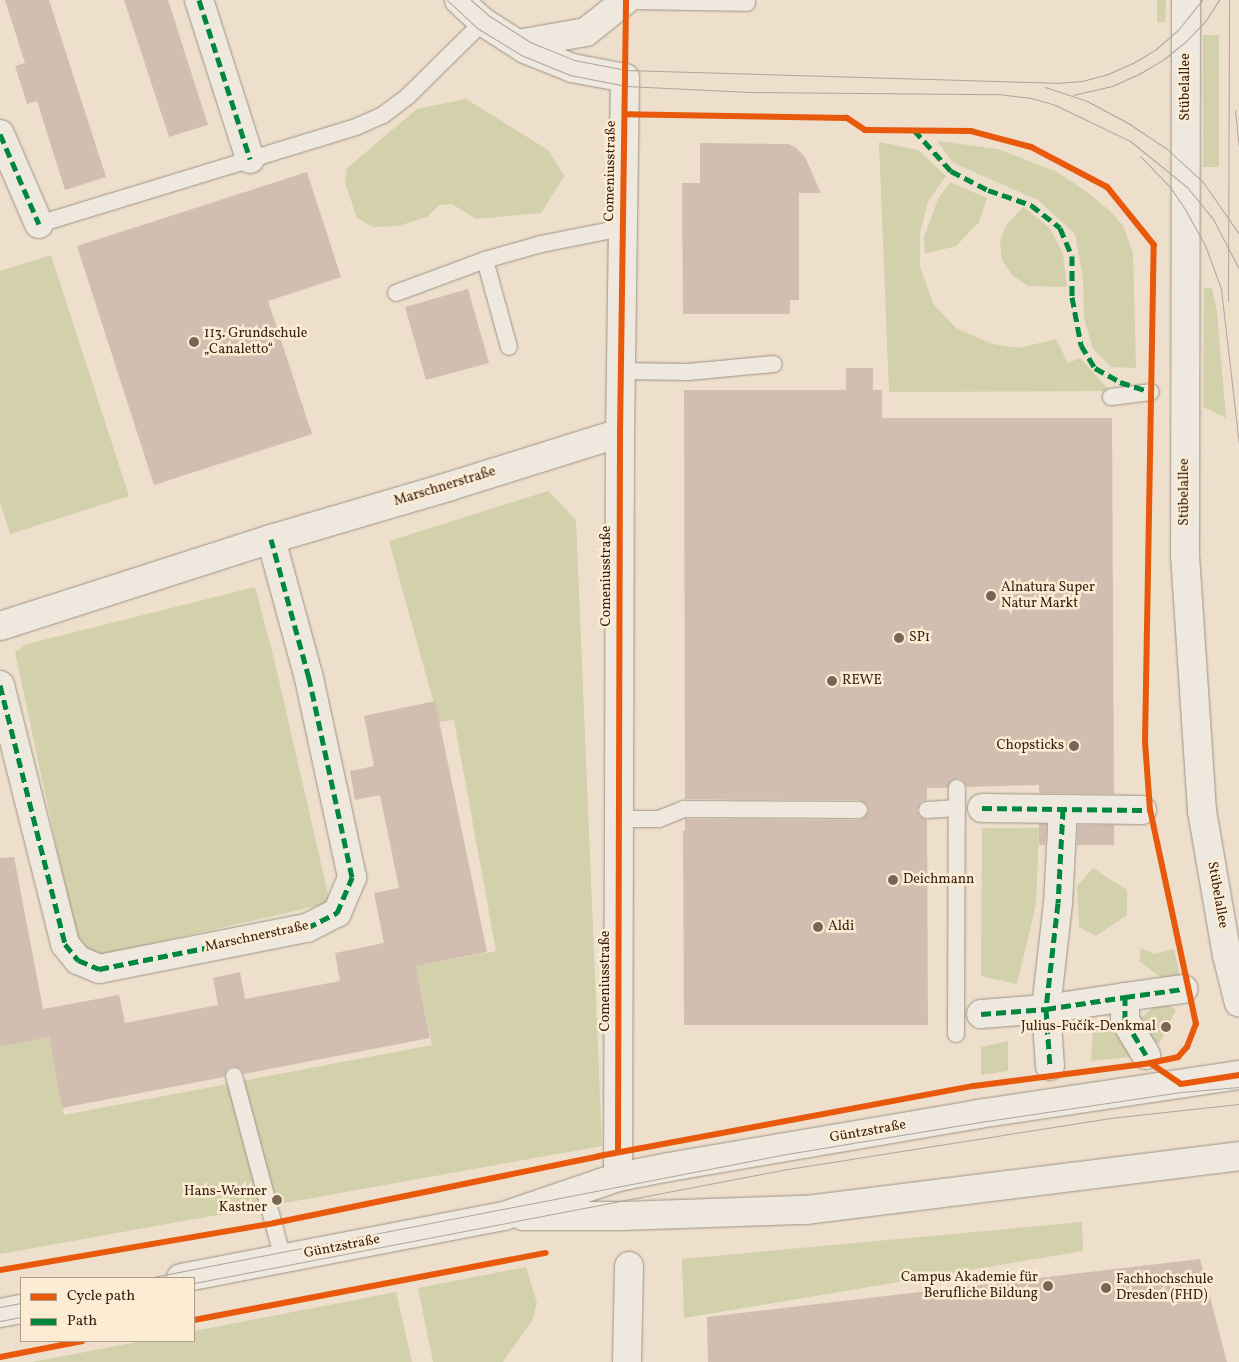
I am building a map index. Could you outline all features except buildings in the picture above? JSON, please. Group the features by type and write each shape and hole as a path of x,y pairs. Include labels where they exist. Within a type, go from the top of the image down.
{"street":[{"path":"199,0 250,159"},
{"path":"459,0 483,22 518,44 586,32 626,0"},
{"name":"Stübelallee","path":"1186,0 1185,555 1202,811 1236,991"},
{"name":"Comeniusstraße","path":"518,44 572,68 626,78 620,371 618,1177"},
{"path":"0,134 39,224"},
{"name":"Marschnerstraße","path":"0,626 271,539 451,486 620,432"},
{"name":"Marschnerstraße","path":"0,685 65,944 78,960 99,969 307,928 337,913 352,878 310,678 271,539"},
{"path":"969,808 1142,810"},
{"path":"1050,1066 1046,1009 1058,903 1063,809"},
{"path":"981,1014 1046,1009 1183,990"},
{"path":"1125,997 1126,1020 1146,1054"},
{"name":"Güntzstraße","path":"185,1277 504,1216 618,1177 978,1114 1239,1075"},
{"name":"Güntzstraße","path":"504,1216 622,1216 807,1210 1239,1156"},
{"path":"627,1362 629,1266"},
{"path":"0,1313 20,1309"}],"lane":[{"path":"626,0 747,3"},
{"path":"39,224 356,127 383,114 408,96 483,22"},
{"path":"396,293 485,260 541,244 622,228"},
{"path":"485,260 510,347"},
{"path":"620,371 688,372 774,364"},
{"path":"1111,397 1151,392"},
{"path":"956,1034 969,808 957,788"},
{"path":"927,810 969,808"},
{"path":"619,819 659,819 684,809 859,810"},
{"path":"234,1076 283,1259"}],"shaded area":[{"path":"1157,0 1166,0 1165,22 1157,22"},
{"path":"1203,35 1219,35 1219,167 1203,167"},
{"path":"466,99 548,150 564,176 541,213 476,219 452,204 439,205 427,217 398,226 373,227 357,218 345,183 347,168 417,109"},
{"path":"937,141 998,149 1055,171 1083,189 1109,210 1123,226 1133,253 1136,368 1111,367 1093,349 1084,318 1083,278 1075,234 1038,200 953,163"},
{"path":"879,142 918,150 946,176 928,201 920,233 920,267 934,305 956,328 992,344 1019,348 1056,339 1068,363 1080,358 1110,391 889,392"},
{"path":"950,182 987,198 979,222 956,246 925,254 924,237 938,199"},
{"path":"1023,207 1050,228 1063,254 1067,287 1028,286 1012,275 1002,260 1000,240 1006,226"},
{"path":"51,255 129,496 10,534 0,502 0,271"},
{"path":"1204,288 1212,288 1217,313 1226,418 1203,407"},
{"path":"548,491 576,520 602,1146 0,1254 0,1047 49,1037 64,1115 432,1045 416,966 496,951 454,720 439,722 389,541"},
{"path":"255,587 275,663 330,903 97,956 77,943 15,652 27,644"},
{"path":"982,828 1039,828 1036,904 1017,984 981,976"},
{"path":"1093,868 1127,890 1127,915 1096,936 1079,927 1077,886"},
{"path":"1141,948 1154,954 1174,949 1181,982 1166,981 1139,961"},
{"path":"1161,1001 1176,1010 1159,1044 1143,1035 1139,1019"},
{"path":"1114,1023 1128,1039 1131,1057 1091,1061 1093,1027 1099,1024"},
{"path":"1008,1041 1008,1071 981,1075 981,1047"},
{"path":"1082,1222 1083,1251 684,1318 682,1259"},
{"path":"526,1267 537,1303 532,1321 503,1362 433,1362 418,1288"},
{"path":"396,1292 412,1362 32,1362 138,1342 195,1342 195,1331"}],"tram line":[{"path":"447,0 477,28 521,55 570,75 626,86 750,92 998,94 1031,98 1055,105 1130,141 1187,187 1213,219 1239,269"},
{"path":"471,0 488,15 530,42 574,60 626,70 1055,83 1082,81 1108,74 1133,63 1156,49 1177,31 1202,0"},
{"path":"1073,95 1112,86 1139,74 1164,59 1186,41 1206,20 1219,0"},
{"path":"1228,301 1229,0"},
{"path":"1045,87 1087,101 1128,123 1167,149 1203,182 1239,234"},
{"path":"1235,110 1239,146"},
{"path":"1140,156 1170,187 1186,211 1205,245 1221,289 1239,444"},
{"path":"153,1277 781,1155 987,1121 1181,1092 1239,1087"},
{"path":"195,1283 782,1170 1110,1118 1239,1104"},
{"path":"0,1307 20,1303"},
{"path":"0,1321 20,1317"}],"marked path":[{"path":"199,0 250,159"},
{"path":"914,130 951,171 988,190 1031,205 1060,228 1072,256 1072,297 1081,345 1095,368 1120,382 1151,392"},
{"path":"0,134 39,224"},
{"path":"0,685 65,944 78,960 99,969 307,928 337,913 352,877 309,678 271,539"},
{"path":"982,808 1142,810"},
{"path":"1063,809 1058,903 1046,1009 1125,997"},
{"path":"1146,1055 1125,1020 1125,997 1183,989"},
{"path":"981,1014 1046,1009 1050,1066"}],"cycle path":[{"path":"618,1152 620,433 626,0"},
{"path":"0,1270 274,1223 599,1156 974,1086 1150,1063 1178,1057 1187,1047 1196,1024 1150,810 1145,742 1154,245 1107,187 1031,147 971,131 865,130 847,118 625,114"},
{"path":"1150,1063 1181,1084 1239,1075"},
{"path":"195,1320 546,1253"},
{"path":"0,1357 77,1342"}],"place":[{"name":"113. Grundschule „Canaletto“","path":"194,342"},
{"name":"Alnatura Super Natur Markt","path":"991,596"},
{"name":"SP1","path":"899,638"},
{"name":"REWE","path":"832,681"},
{"name":"Chopsticks","path":"1074,746"},
{"name":"Deichmann","path":"893,880"},
{"name":"Aldi","path":"818,927"},
{"name":"Julius-Fučík-Denkmal","path":"1166,1027"},
{"name":"Hans-Werner Kastner","path":"277,1200"},
{"name":"Campus Akademie für Berufliche Bildung","path":"1048,1286"},
{"name":"Fachhochschule Dresden (FHD)","path":"1106,1288"}]}
